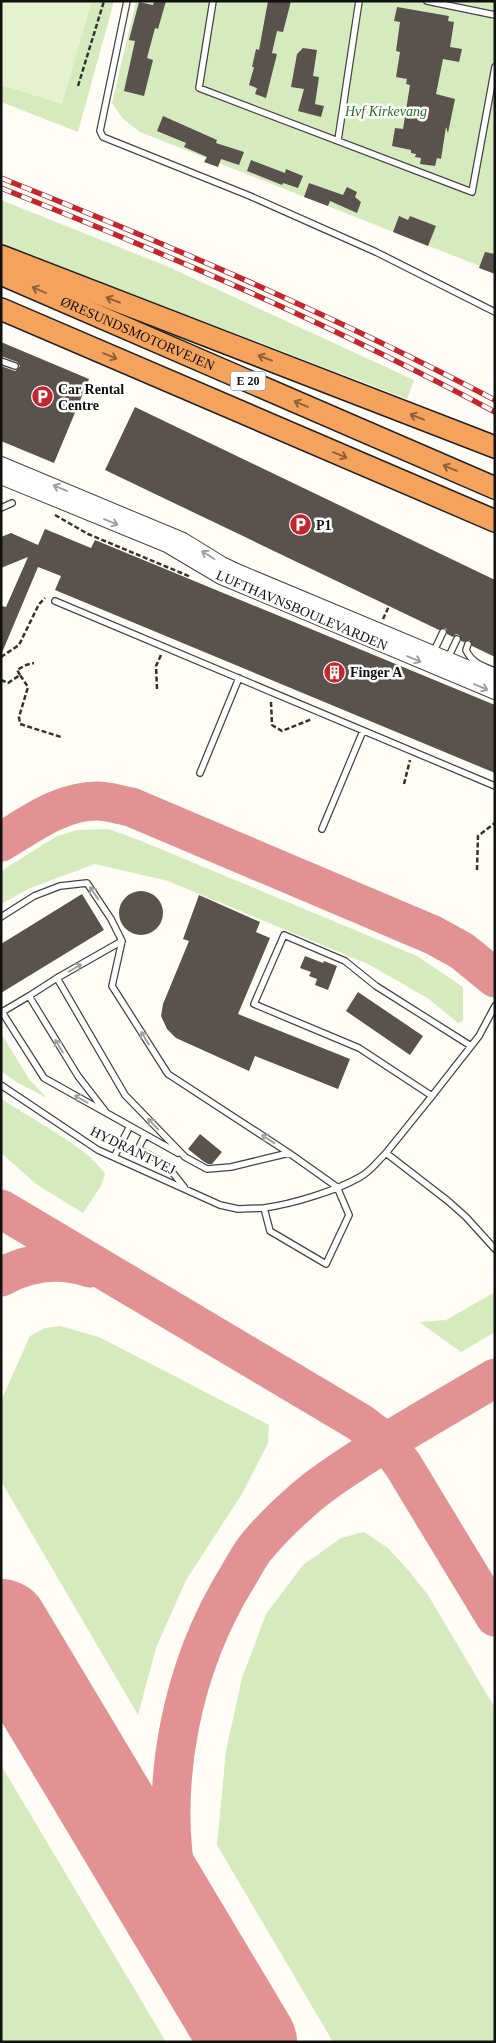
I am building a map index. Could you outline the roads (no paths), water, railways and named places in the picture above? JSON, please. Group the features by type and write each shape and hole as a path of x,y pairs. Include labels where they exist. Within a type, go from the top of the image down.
{"highway":[{"path":"1,256 495,447"},
{"name":"ØRESUNDSMOTORVEJEN","path":"1,274 495,488"},
{"name":"E 20","path":"1,309 495,521"},
{"path":"383,474 495,536"}],"street":[{"name":"LUFTHAVNSBOULEVARDEN","path":"1,464 166,532 239,572 495,679"},
{"name":"LUFTHAVNSBOULEVARDEN","path":"1,477 166,545 221,577 495,692"}],"lane":[{"path":"127,1 100,131 103,137 250,196 376,252 495,312"},
{"path":"213,1 199,88 472,192 495,67"},
{"path":"338,140 359,1"},
{"path":"426,1 495,14"},
{"path":"1,361 15,366"},
{"path":"1,508 12,503"},
{"path":"55,601 495,786"},
{"path":"443,632 433,653 435,668 448,659 457,639"},
{"path":"468,644 466,650 470,658 478,664 495,671"},
{"path":"200,773 239,678"},
{"path":"322,828 364,731"},
{"path":"1,917 42,893 60,886 87,883 111,919 122,941 112,986 168,1074 337,1187 349,1215 326,1264 270,1231 264,1208"},
{"path":"471,1046 376,986 345,961 284,936 254,1004 359,1048 432,1096 479,1036 495,1006"},
{"path":"122,941 2,1012 44,1078 207,1169 231,1167 288,1153"},
{"path":"57,978 125,1095 185,1156"},
{"path":"28,996 78,1076 108,1114"},
{"name":"HYDRANTVEJ","path":"1,1085 98,1150 220,1205 238,1209 278,1206 337,1187 362,1176 386,1153 432,1096"},
{"path":"114,1157 130,1126"},
{"path":"145,1135 138,1149 165,1162 185,1189"},
{"path":"386,1153 454,1206 495,1249"}],"railway":[{"path":"1,178 127,229 251,283 374,339 495,400"},
{"path":"1,188 127,239 313,321 435,380 495,412"}],"place":[{"name":"Car Rental Centre","path":"42,397"},
{"name":"P1","path":"300,525"},
{"name":"Finger A","path":"334,672"}],"park label":[{"name":"Hvf Kirkevang","path":"386,111"}]}
